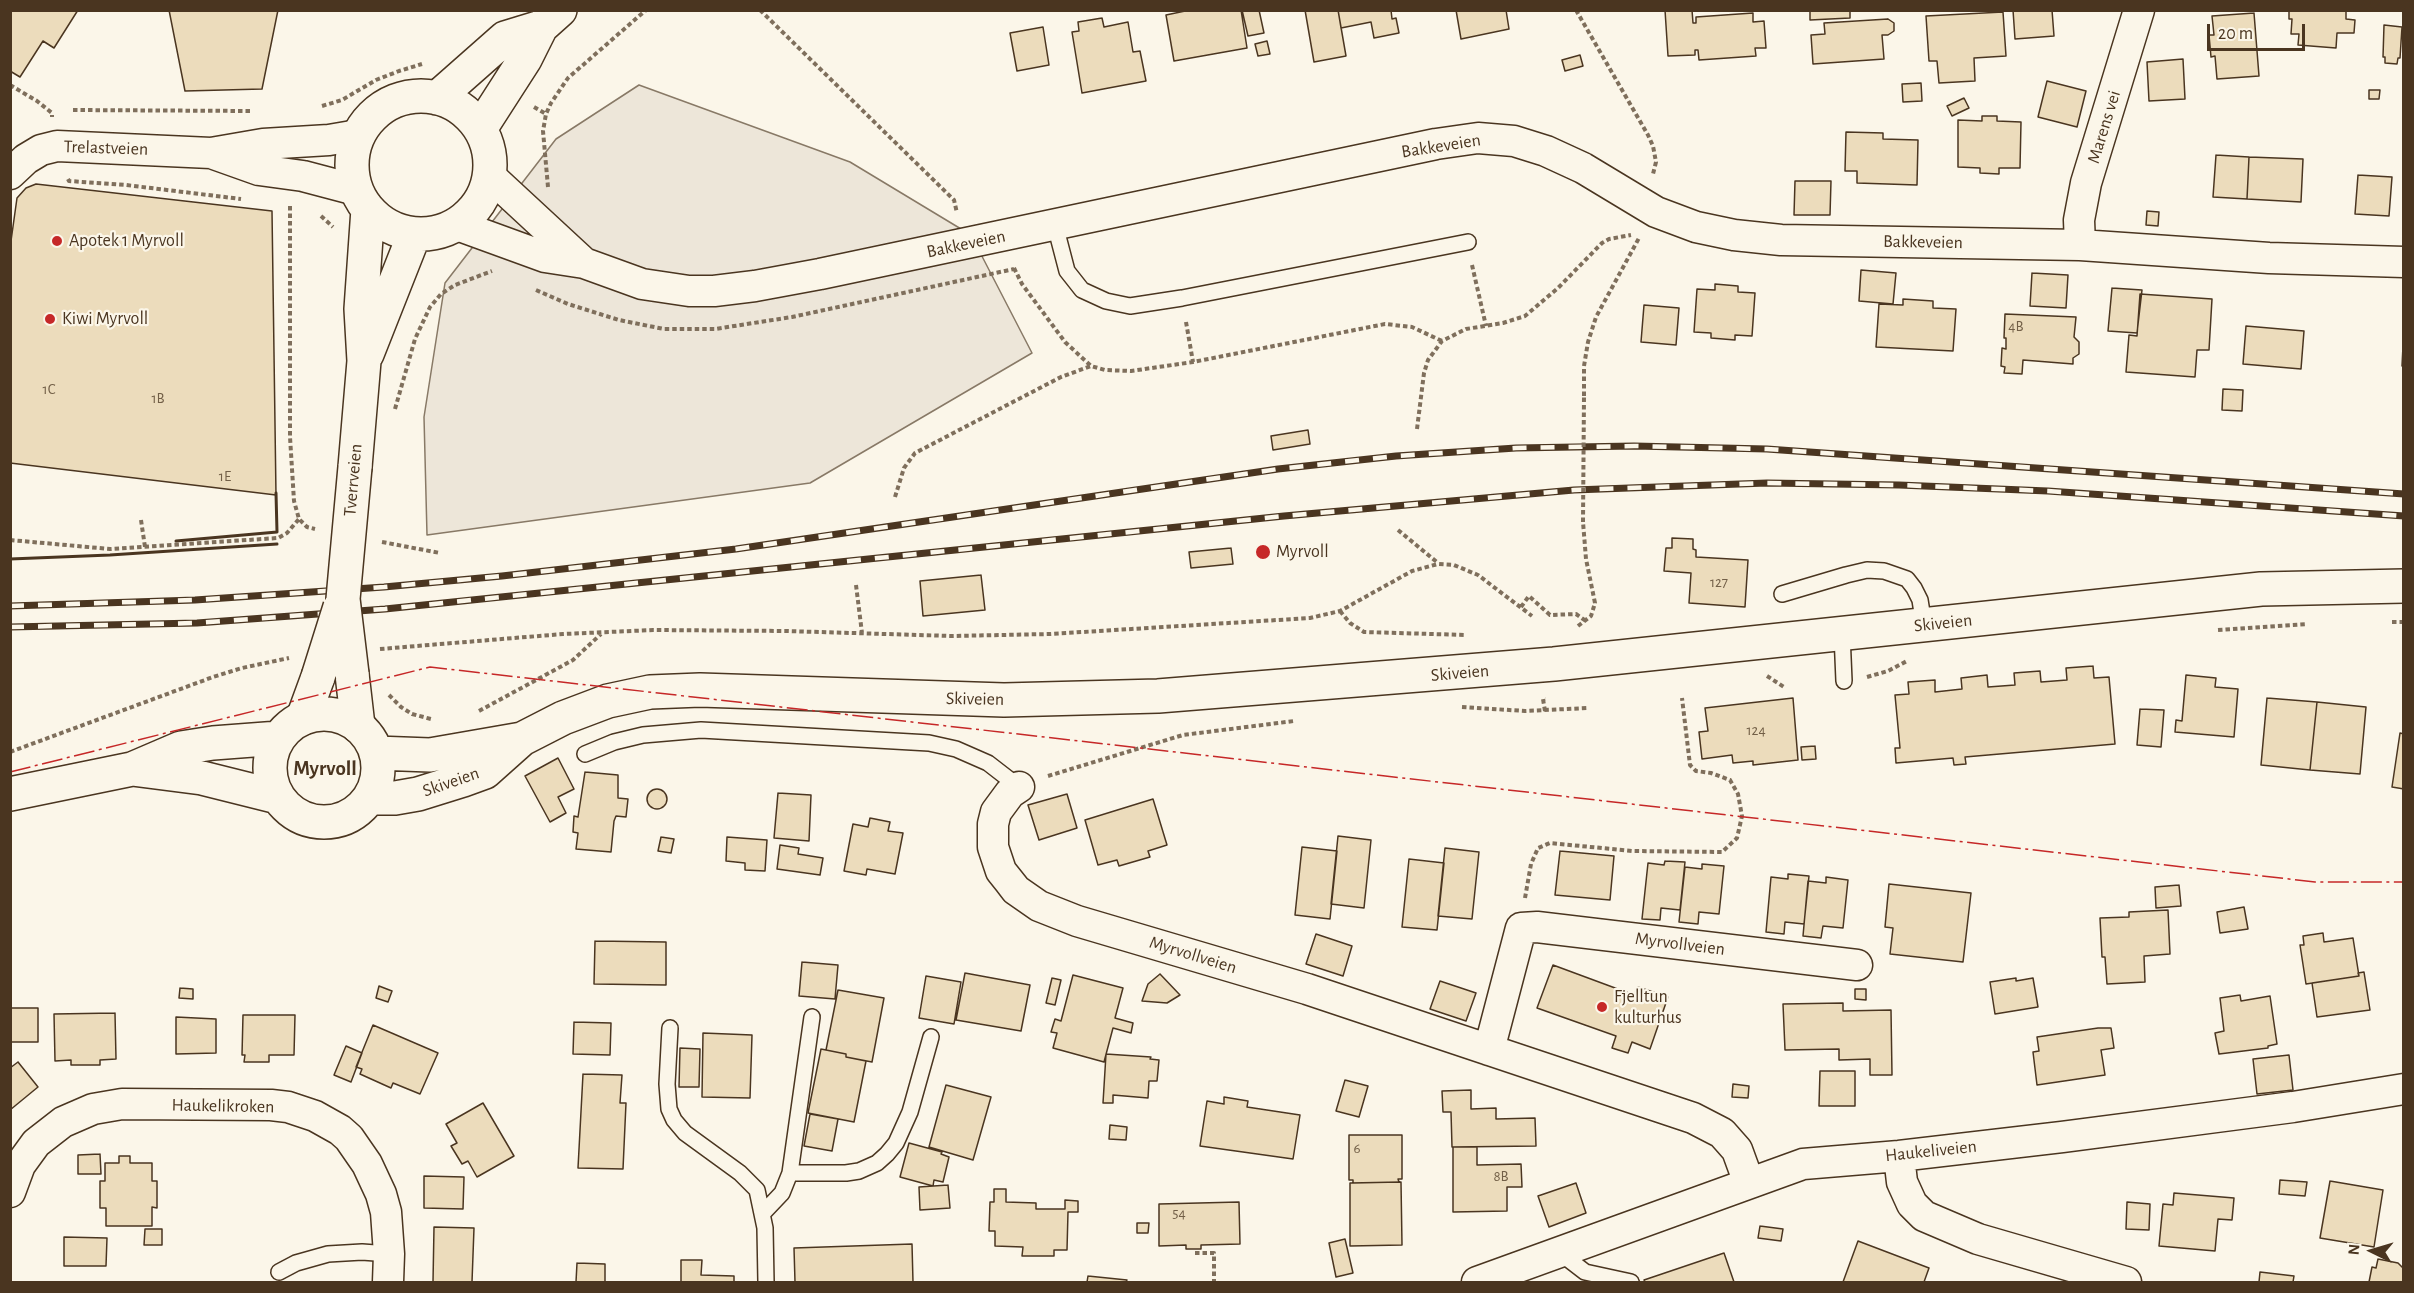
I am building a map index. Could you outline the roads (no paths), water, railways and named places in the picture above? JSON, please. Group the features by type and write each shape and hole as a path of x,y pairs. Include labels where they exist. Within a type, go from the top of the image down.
{"main road":[{"path":"437,98 505,38 550,19"},
{"path":"480,129 550,19"},
{"name":"Tverrveien","path":"362,200 389,227 414,235 444,231 457,225 479,204 490,176 487,144 480,129 462,109 437,98 410,97 385,106 370,119 358,135 352,157 352,168 362,200 361,309 364,361 342,599 367,739"},
{"name":"Tverrveien","path":"364,361 414,235"},
{"name":"Skiveien","path":"367,739 430,755 522,739 588,708 650,692 732,690 1004,700 1111,698 1452,673 2261,589 2403,586"},
{"name":"Tverrveien","path":"291,728 342,599"},
{"path":"10,794 132,768 181,748 291,728 317,714 346,719 367,739 376,783 370,798 357,812 341,820 323,823 305,820 290,811 278,797 272,783 270,767 272,752 291,728"},
{"name":"Skiveien","path":"370,798 395,798 418,794 485,772 522,739"},
{"path":"132,768 202,778 278,797"}],"street":[{"name":"Marens vei","path":"2080,245 2079,220 2086,183 2139,10"},
{"name":"Trelastveien","path":"10,174 26,159 41,150 57,146 212,153 263,144 330,140 358,135"},
{"name":"Bakkeveien","path":"457,225 545,257 584,263 642,284 689,291 714,291 774,283 1436,144 1478,138 1514,141 1546,151 1583,168 1656,212 1696,227 1734,235 1781,240 2080,245 2270,258 2403,262"},
{"name":"Trelastveien","path":"212,153 259,170 303,176 362,200"},
{"name":"Bakkeveien","path":"490,176 584,263"},
{"name":"Myrvollveien","path":"1019,787 1010,793 996,812 993,824 993,847 996,860 1005,876 1016,890 1039,906 1077,921 1307,989 1693,1118 1722,1133 1737,1150 1749,1183"},
{"name":"Myrvollveien","path":"1489,1050 1521,928 1537,927 1857,965"},
{"name":"Haukeliveien","path":"1477,1282 1803,1164 1899,1156 2293,1107 2403,1089"},
{"name":"Haukelikroken","path":"10,1192 20,1165 36,1143 63,1122 93,1109 122,1104 288,1107 330,1123 349,1138 359,1151 381,1194 386,1212 389,1268"},
{"path":"1899,1156 1902,1182 1912,1204 1924,1216 1978,1239 2126,1282"}],"lane":[{"path":"1055,225 1067,271 1082,290 1106,302 1130,306 1182,298 1468,242"},
{"path":"1782,594 1868,570 1884,571 1907,579 1914,588 1920,600 1924,625"},
{"path":"1842,634 1844,681"},
{"path":"585,754 614,742 643,735 701,730 929,743 956,749 988,763 1019,787"},
{"path":"763,1213 782,1192 790,1173 812,1017"},
{"path":"670,1029 667,1095 669,1109 674,1120 685,1133 757,1190 763,1213 766,1282"},
{"path":"790,1173 859,1171 878,1163 896,1143 910,1112 931,1037"},
{"path":"279,1272 296,1263 328,1254 362,1252 389,1268"},
{"path":"1559,1252 1586,1272 1631,1282"}],"railway":[{"path":"10,606 195,600 502,576 736,549 1278,469 1396,456 1516,448 1634,446 1767,449 2404,494"},
{"path":"10,627 197,623 385,609 1284,516 1574,490 1767,483 1899,485 2048,491 2404,516"}],"place":[{"name":"Apotek 1 Myrvoll","path":"57,241"},
{"name":"Kiwi Myrvoll","path":"50,319"},
{"name":"Myrvoll","path":"1263,552"},
{"name":"Fjelltun kulturhus","path":"1602,1007"}],"district":[{"name":"Myrvoll","path":"325,769"}]}
